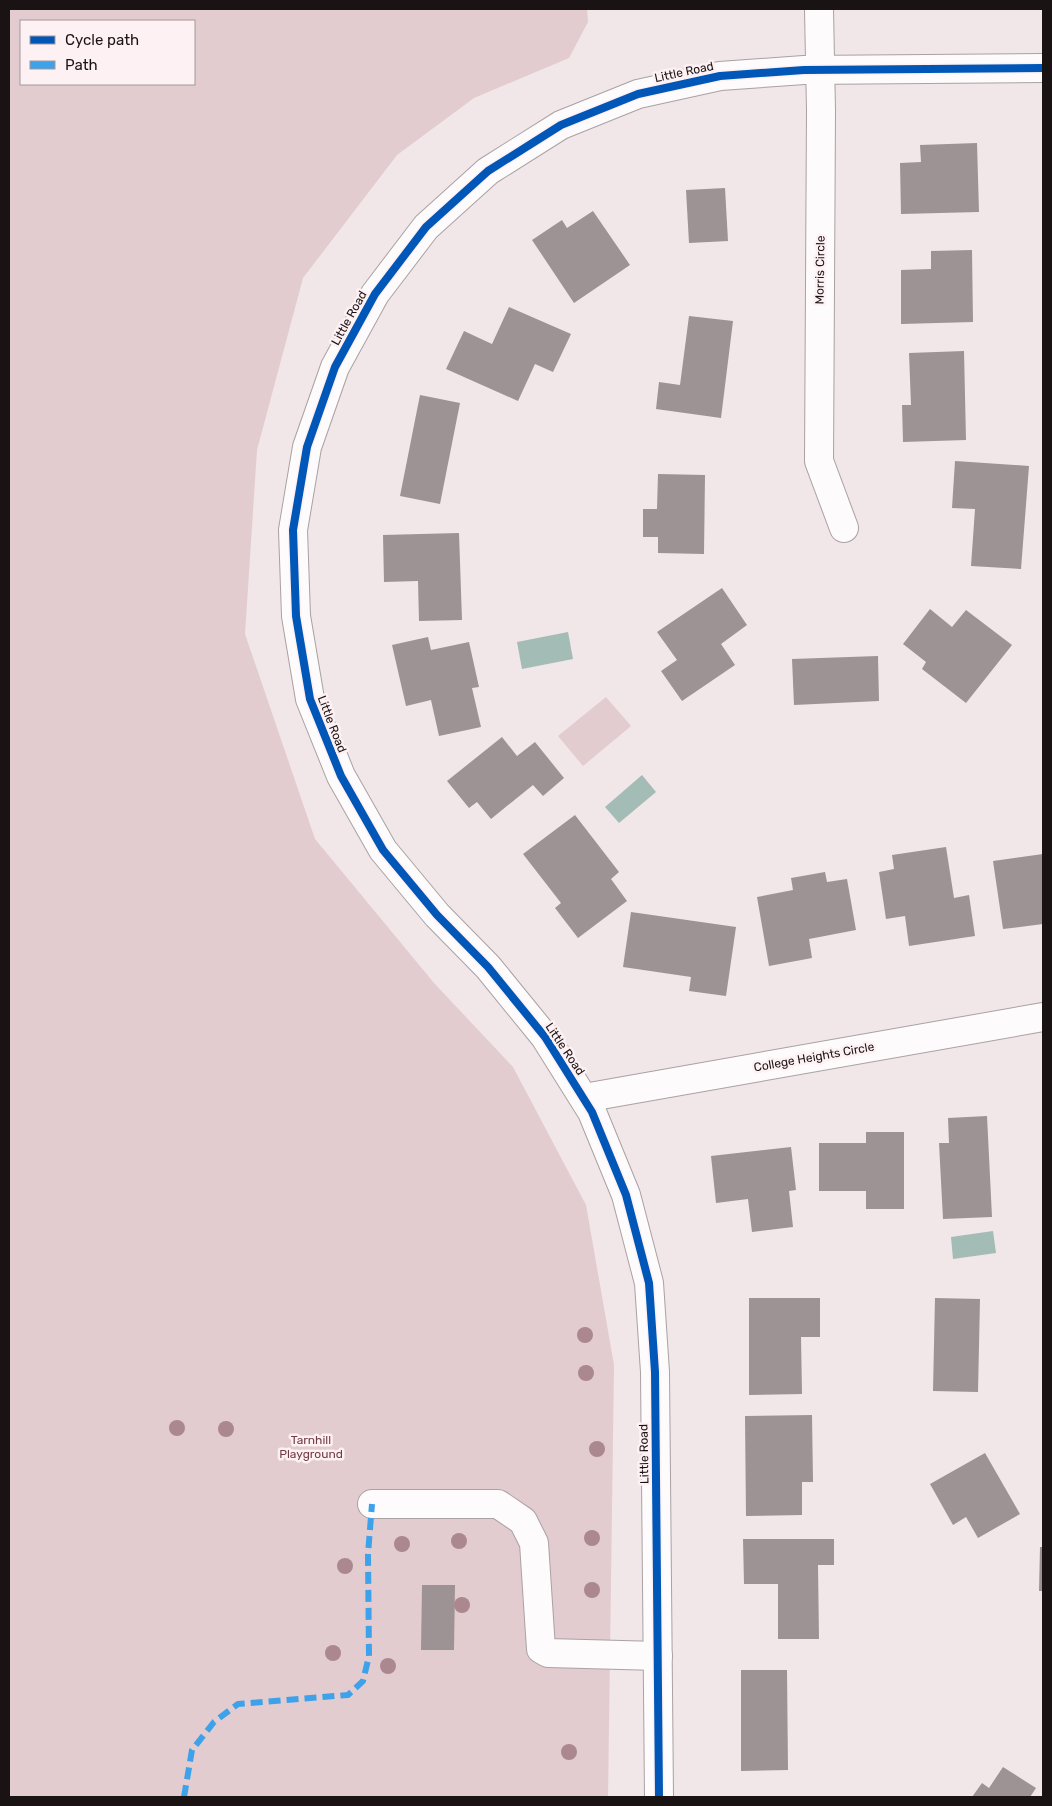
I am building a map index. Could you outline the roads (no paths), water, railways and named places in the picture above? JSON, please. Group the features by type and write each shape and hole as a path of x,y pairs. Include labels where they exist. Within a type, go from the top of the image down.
{"street":[{"name":"Morris Circle","path":"819,9 821,111 819,461 844,528"},
{"name":"Little Road","path":"659,1797 655,1372 649,1283 626,1195 592,1112 584,1098 545,1036 488,967 437,915 384,850 341,776 310,699 296,616 293,530 307,447 335,367 375,294 426,227 488,171 561,125 638,94 720,76 820,70 1043,68"},
{"name":"College Heights Circle","path":"584,1098 1043,1017"},
{"path":"372,1504 498,1504 523,1521 534,1543 541,1649 548,1653 658,1656"}],"park label":[{"name":"Tarnhill Playground","path":"311,1447"}]}
